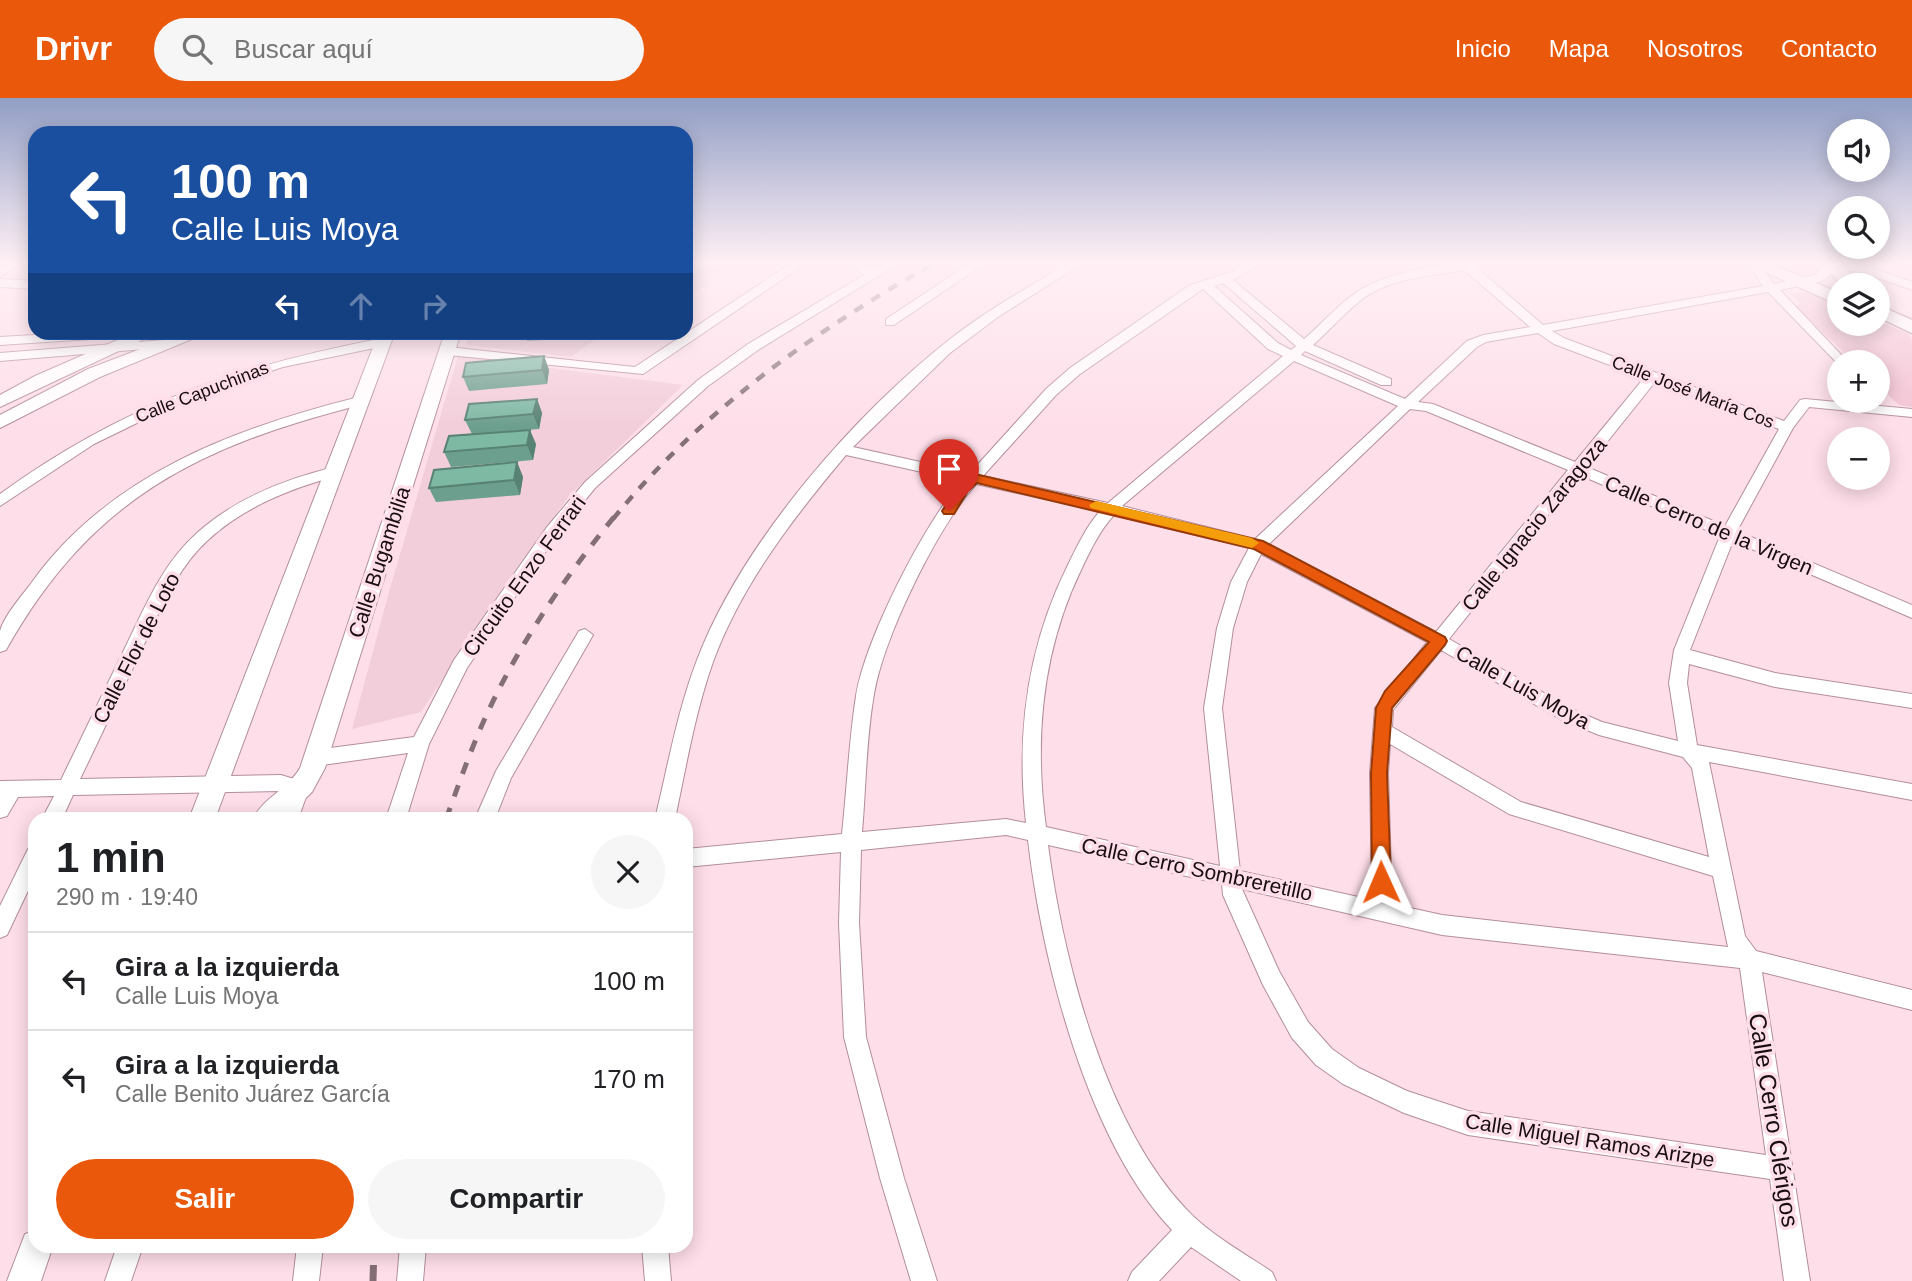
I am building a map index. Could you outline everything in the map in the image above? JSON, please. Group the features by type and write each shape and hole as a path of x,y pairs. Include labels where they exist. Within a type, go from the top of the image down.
{"main road":[{"path":"1892,317 1912,328"},
{"path":"1890,320 1912,328"}],"street":[{"path":"693,334 719,317"},
{"name":"Circuito Enzo Ferrari","path":"398,812 420,744 460,665 552,531 590,485 703,383 752,347 802,317"},
{"path":"890,323 899,317"},
{"path":"667,812 689,716 713,640 748,577 792,515 844,450 894,397 945,351 991,317"},
{"path":"924,1281 892,1178 855,1037 849,923 851,843 865,693 883,636 919,558 964,488 1051,392 1076,371 1154,317"},
{"path":"1241,317 1273,346 1298,351"},
{"path":"1264,317 1298,351"},
{"path":"1263,1281 1189,1231 1168,1209 1141,1171 1115,1121 1077,1024 1051,930 1030,754 1037,677 1055,610 1100,520 1157,467 1337,317"},
{"name":"Calle José María Cos","path":"1526,317 1559,341 1651,378 1787,427"},
{"name":"Calle Miguel Ramos Arizpe","path":"1601,317 1492,336 1472,344 1418,403 1258,545 1239,582 1225,628 1213,708 1233,895 1271,978 1300,1030 1324,1057 1351,1076 1404,1101 1468,1123 1781,1169"},
{"path":"1798,317 1829,350"},
{"path":"0,341 43,340"},
{"path":"0,357 114,348 148,340"},
{"path":"0,422 153,340"},
{"name":"Calle Capuchinas","path":"0,501 85,444 181,396 286,360 373,340"},
{"path":"205,812 335,472 359,401 385,340"},
{"path":"450,342 638,371 685,340"},
{"name":"Calle Bugambilia","path":"300,789 313,773 450,342"},
{"path":"0,402 41,380 114,348"},
{"name":"Calle Cerro de la Virgen","path":"1298,351 1912,612"},
{"name":"Calle Ignacio Zaragoza","path":"1382,909 1379,773 1384,708 1391,696 1439,641 1651,378"},
{"path":"0,646 37,587 58,560 92,527 139,489 211,448 253,430 359,401"},
{"name":"Calle Cerro Clérigos","path":"1797,1281 1749,959 1735,940 1701,765 1689,751 1678,683 1681,656 1728,534 1787,427 1805,403 1827,404"},
{"path":"1890,407 1912,413"},
{"name":"Calle Luis Moya","path":"844,450 1112,509 1258,545 1439,641 1566,714 1599,728 1689,751 1912,792"},
{"name":"Calle Flor de Loto","path":"56,812 153,608 185,555 214,527 252,503 314,476 335,472"},
{"path":"488,812 503,776 585,635"},
{"path":"1681,656 1775,680 1912,701"},
{"path":"1381,730 1516,808 1722,870"},
{"path":"316,758 420,744"},
{"path":"0,810 7,788 281,783 300,789"},
{"path":"273,812 300,789"},
{"path":"291,812 300,789"},
{"name":"Calle Cerro Sombreretillo","path":"693,857 1006,827 1382,909 1443,925 1749,959 1912,1000"},
{"path":"0,929 28,870"},
{"path":"1141,1281 1189,1231"},
{"path":"24,1281 34,1253"},
{"path":"118,1281 128,1253"},
{"path":"306,1281 309,1253"},
{"path":"410,1281 413,1253"},
{"path":"656,1253 659,1281"}],"shaded area":[{"path":"1807,317 1827,317 1827,336 1890,336 1890,326 1908,333 1912,340 1912,407 1899,405 1890,396 1890,350 1841,350"},
{"path":"468,340 594,340 571,357 466,345"},
{"path":"458,356 683,385 569,496 506,583 421,712 352,729 389,592"}],"building":[{"path":"544,356 542,370 463,377 466,363"},
{"path":"537,399 533,414 465,420 469,404"},
{"path":"530,430 527,445 444,452 449,436"},
{"path":"517,462 514,480 429,488 434,470"}],"railway":[{"path":"613,519 647,479 722,408 845,317"},
{"path":"449,812 481,727 513,662 561,587 614,517"},
{"path":"373,1281 374,1253"}],"slow traffic":[{"path":"1096,505 1252,543"}],"route":[{"path":"949,511 964,488 975,478 1258,545 1439,641 1391,696 1384,708 1379,773 1381,882"}]}
